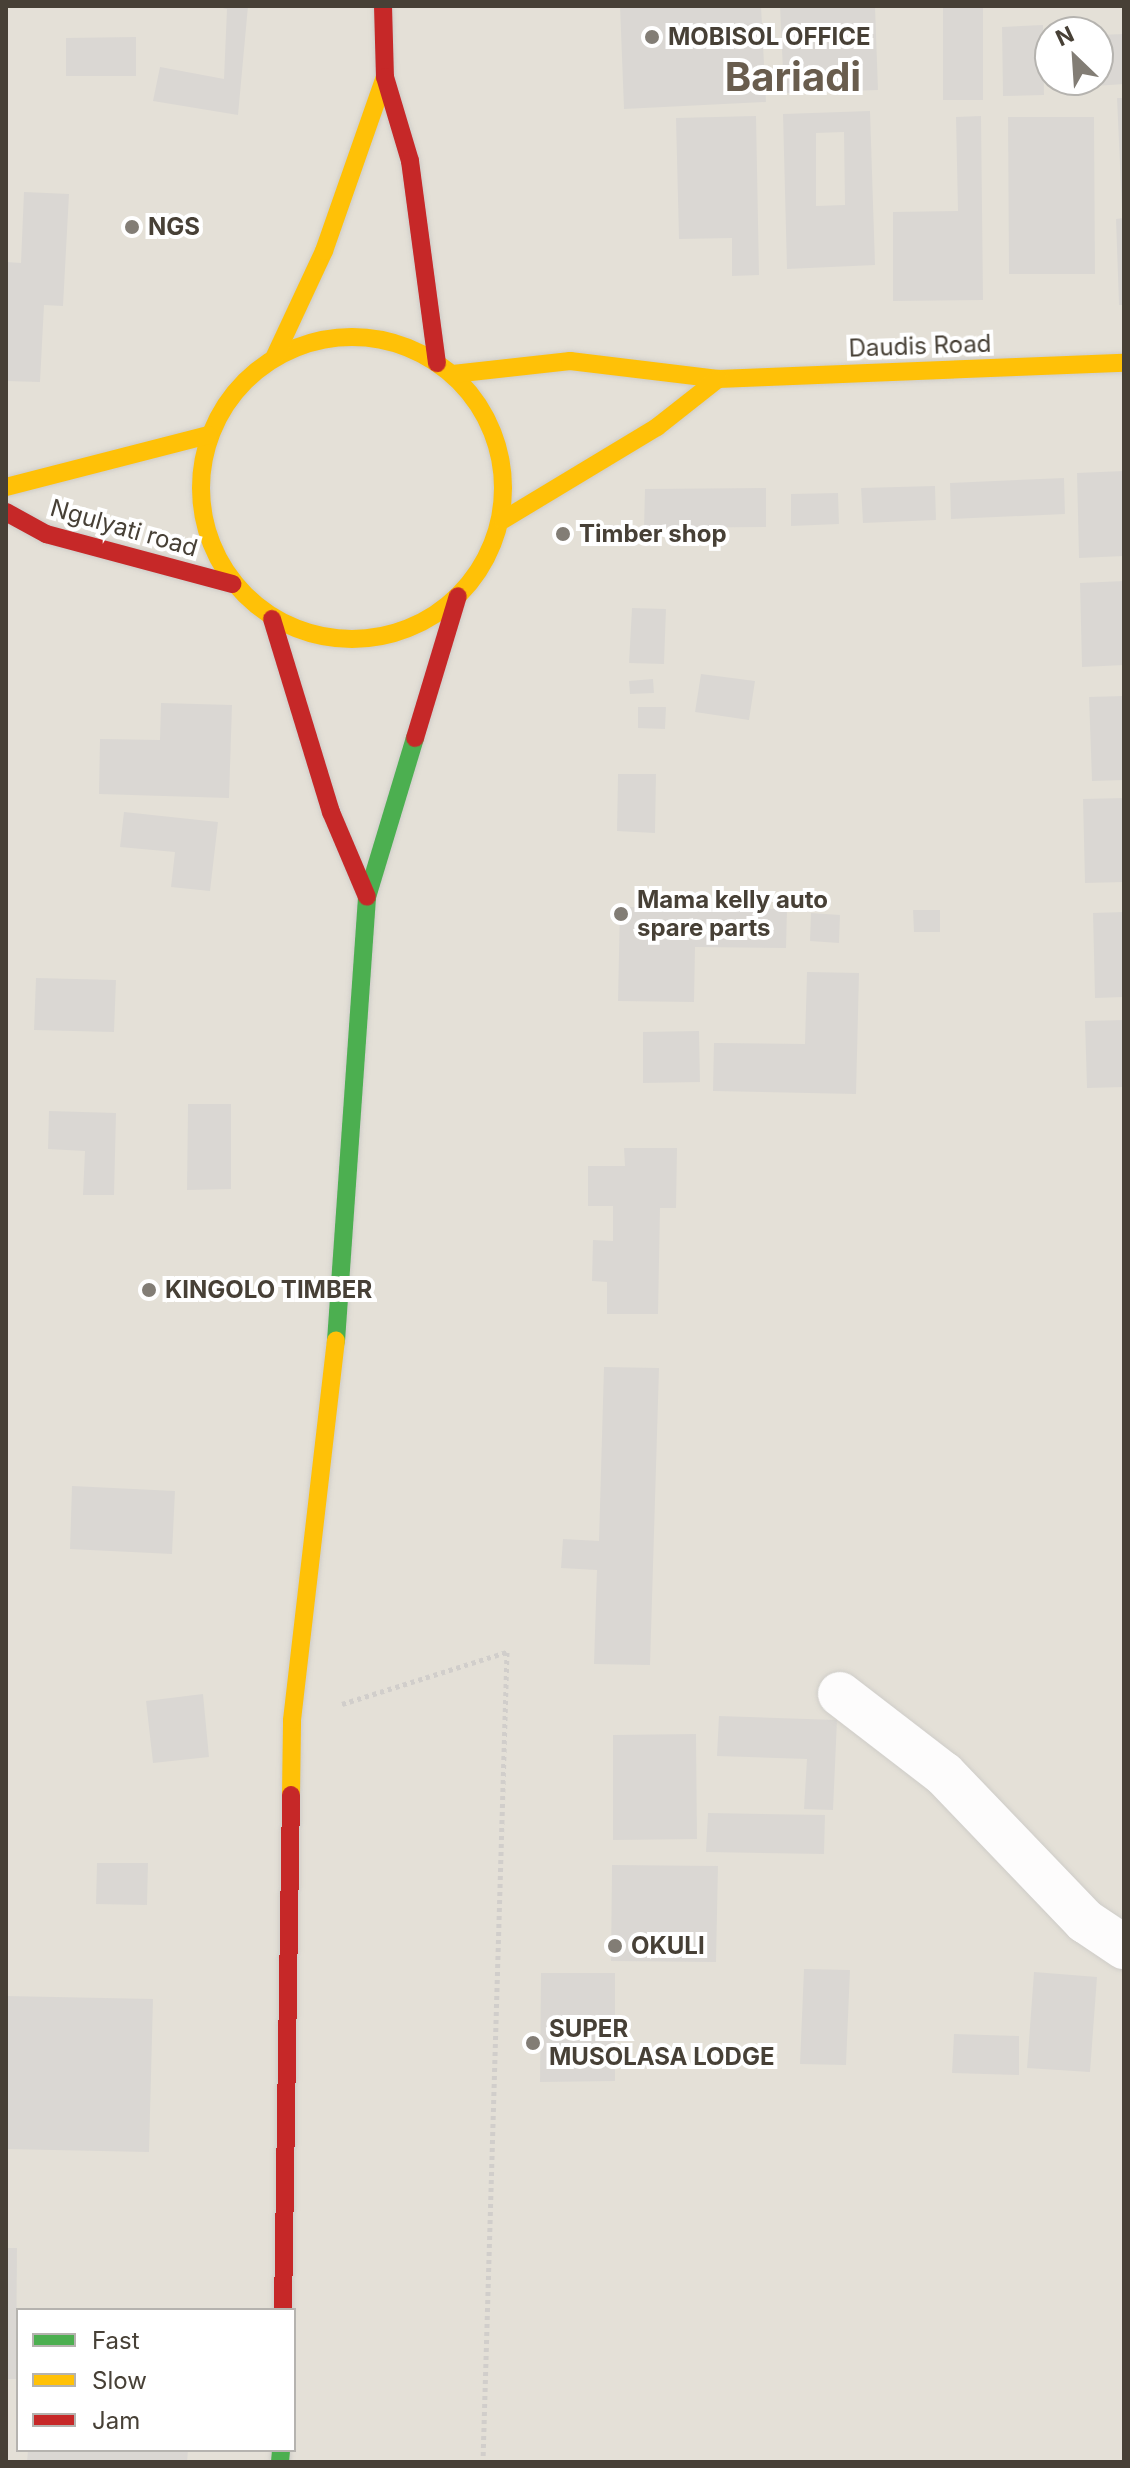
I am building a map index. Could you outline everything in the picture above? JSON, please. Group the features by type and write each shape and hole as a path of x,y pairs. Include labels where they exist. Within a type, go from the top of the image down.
{"main road":[{"path":"383,6 385,77 410,161 437,363"},
{"path":"275,356 324,251 385,77"},
{"path":"458,596 419,624 374,638 321,637 272,619 232,584 206,538 199,486 208,435 235,389 275,356 325,338 377,337 437,363 453,374 489,420 503,465 503,520"},
{"name":"Daudis Road","path":"453,374 570,361 718,379 1124,363"},
{"path":"283,2308 292,1720 338,1326 367,897 458,596 503,520 657,427 718,379"},
{"name":"Ngulyati road","path":"6,487 208,435"},
{"name":"Ngulyati road","path":"6,512 46,534 232,584"},
{"path":"272,619 331,812 367,897"}],"street":[{"path":"840,1694 944,1774 1085,1921 1124,1947"}],"path":[{"path":"292,1720 507,1652 483,2462"}],"shaded area":[{"path":"6,6 1124,6 1124,2462 6,2462"}],"building":[{"path":"213,6 248,6 238,115 153,101 160,67 224,79 227,9"},
{"path":"620,6 761,6 766,102 624,109"},
{"path":"780,6 875,6 878,90 784,93"},
{"path":"943,6 983,6 983,100 943,100"},
{"path":"1034,25 1034,95 1003,96 1002,27"},
{"path":"1114,34 1124,34 1124,84 1114,85"},
{"path":"136,37 136,76 66,76 66,38"},
{"path":"1117,98 1124,98 1124,210 1122,210"},
{"path":"870,111 875,265 787,269 783,114","holes":["844,132 845,205 816,206 816,133"]},
{"path":"756,116 759,275 732,276 732,238 679,239 676,118"},
{"path":"981,116 983,300 893,301 893,212 958,211 956,117"},
{"path":"1008,117 1094,117 1095,274 1009,274"},
{"path":"24,192 69,194 63,306 44,305 40,382 6,381 6,262 21,263"},
{"path":"1124,218 1124,305 1119,305 1116,219"},
{"path":"1124,471 1124,556 1079,558 1077,473"},
{"path":"1064,478 1065,514 951,519 950,483"},
{"path":"935,486 936,520 863,523 861,488"},
{"path":"766,488 766,527 644,528 645,489"},
{"path":"838,493 839,524 791,526 791,494"},
{"path":"1124,581 1124,665 1082,667 1080,583"},
{"path":"632,608 666,609 664,664 629,663"},
{"path":"701,674 755,681 749,720 695,712"},
{"path":"653,679 654,693 630,694 629,681"},
{"path":"1124,696 1124,780 1092,781 1089,697"},
{"path":"161,703 232,705 229,798 99,794 100,739 160,740"},
{"path":"638,707 666,707 665,729 638,728"},
{"path":"618,774 656,774 655,833 617,831"},
{"path":"1124,798 1124,882 1085,883 1083,799"},
{"path":"124,812 218,822 210,891 171,887 175,852 120,847"},
{"path":"620,907 787,909 786,948 695,947 694,1002 618,1001"},
{"path":"913,910 940,910 940,932 914,932"},
{"path":"1124,912 1124,997 1095,998 1093,913"},
{"path":"811,913 840,915 839,943 810,941"},
{"path":"807,972 859,973 856,1094 713,1091 714,1043 805,1044"},
{"path":"36,978 116,980 114,1032 34,1030"},
{"path":"1124,1020 1124,1087 1087,1088 1085,1021"},
{"path":"699,1031 700,1082 643,1083 643,1032"},
{"path":"188,1104 231,1104 231,1189 187,1190"},
{"path":"49,1111 116,1113 114,1195 83,1195 85,1151 48,1149"},
{"path":"624,1148 677,1148 676,1208 660,1208 658,1314 607,1314 607,1282 592,1281 593,1240 613,1241 613,1206 588,1206 588,1166 625,1166"},
{"path":"604,1367 659,1368 650,1665 594,1664 597,1570 561,1568 563,1539 599,1541"},
{"path":"72,1486 175,1491 172,1554 70,1549"},
{"path":"203,1694 209,1757 153,1763 146,1701"},
{"path":"719,1716 837,1720 833,1810 804,1809 807,1759 717,1756"},
{"path":"696,1734 697,1839 613,1840 613,1735"},
{"path":"708,1813 825,1815 824,1854 706,1852"},
{"path":"97,1863 148,1863 147,1905 96,1904"},
{"path":"612,1865 718,1866 716,1962 611,1961"},
{"path":"804,1969 850,1970 846,2065 800,2064"},
{"path":"1034,1972 1097,1977 1090,2072 1027,2068"},
{"path":"541,1973 615,1973 615,2081 540,2082"},
{"path":"6,1996 153,1999 149,2152 6,2149"},
{"path":"954,2034 1019,2036 1019,2075 952,2073"},
{"path":"6,2248 17,2248 16,2379 6,2379"},
{"path":"28,2452 188,2452 187,2462 27,2462"}],"traffic: fast":[{"path":"336,1341 367,897 415,738"},
{"path":"280,2462 281,2452"}],"traffic: slow":[{"path":"275,356 324,251 385,77"},
{"path":"337,337 367,337 396,343 423,354 448,371 469,392 486,417 497,444 503,488 501,518 492,546 478,572 459,595 436,614 410,628 382,637 337,639 308,633 281,622 256,605 235,584 218,559 207,532 201,503 201,473 207,444 218,417 235,392 256,371 281,354 308,343 337,337"},
{"path":"453,374 570,361 718,379 1124,363"},
{"path":"503,520 657,427 718,379"},
{"path":"6,487 208,435"},
{"path":"291,1795 292,1720 336,1341"}],"traffic: jam":[{"path":"383,6 385,77 410,161 437,363"},
{"path":"6,512 46,534 232,584"},
{"path":"415,738 458,596"},
{"path":"272,619 331,812 367,897"},
{"path":"283,2308 291,1795"}],"place":[{"name":"MOBISOL OFFICE","path":"652,37"},
{"name":"NGS","path":"132,227"},
{"name":"Timber shop","path":"563,534"},
{"name":"Mama kelly auto spare parts","path":"621,914"},
{"name":"KINGOLO TIMBER","path":"149,1290"},
{"name":"OKULI","path":"615,1946"},
{"name":"SUPER MUSOLASA LODGE","path":"533,2043"}],"district":[{"name":"Bariadi","path":"793,77"}]}
